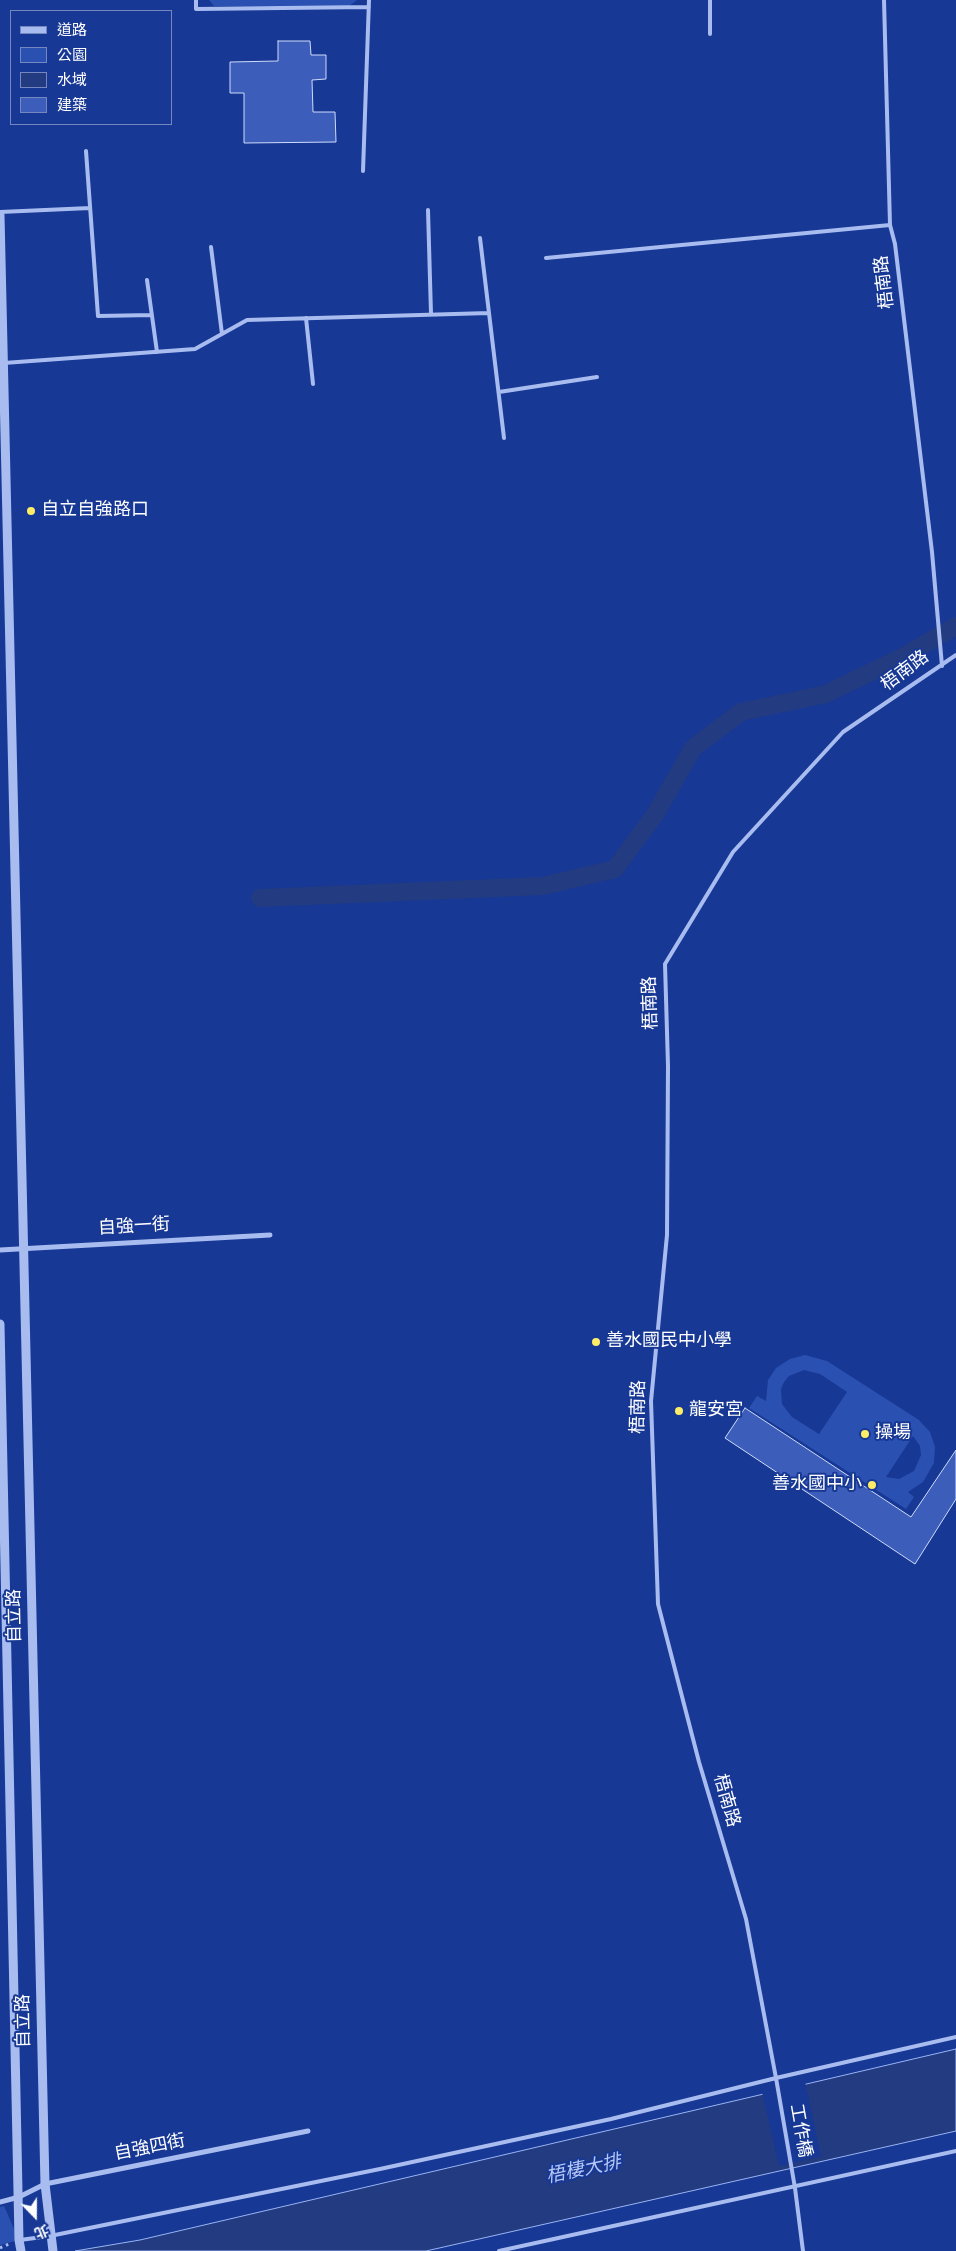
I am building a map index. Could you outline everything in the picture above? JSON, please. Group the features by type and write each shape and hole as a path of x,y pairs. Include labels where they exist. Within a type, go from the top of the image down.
{"street":[{"name":"自立路","path":"0,213 46,2184 52,2251"},
{"name":"自強一街","path":"0,1250 270,1235"},
{"name":"自立路","path":"0,1324 19,2240 21,2251"},
{"name":"自強四街","path":"0,2202 19,2197 46,2184 308,2132"}],"lane":[{"path":"196,0 196,9 369,7"},
{"path":"363,171 369,0"},
{"path":"710,0 710,34"},
{"name":"梧南路","path":"776,2078 746,1919 699,1762 658,1604 651,1401 667,1234 668,1066 665,964 732,852 843,732 942,666 932,552 895,244 890,225 884,0"},
{"path":"86,151 98,316 152,315"},
{"path":"0,213 90,208"},
{"path":"428,210 432,314"},
{"path":"546,258 890,225"},
{"path":"480,238 504,438"},
{"path":"211,248 222,334"},
{"path":"147,280 157,352"},
{"path":"4,362 194,348 247,320 489,312"},
{"path":"306,318 313,384"},
{"path":"499,392 598,377"},
{"path":"942,666 956,655"},
{"path":"19,2240 50,2236 390,2167 611,2119 776,2078 956,2037"},
{"name":"工作橋","path":"776,2078 795,2188"},
{"path":"499,2251 795,2188 956,2151"},
{"path":"795,2188 803,2251"}],"green space":[{"path":"209,0 357,0 348,7 214,6"},
{"path":"805,1355 827,1361 919,1420 930,1432 935,1447 934,1463 923,1482 908,1492 914,1497 906,1509 749,1408 757,1396 766,1401 768,1380 776,1368 790,1359","holes":["804,1370 820,1374 847,1392 819,1434 792,1417 782,1404 781,1389 784,1382 789,1376","913,1436 920,1446 921,1455 914,1471 899,1479 886,1477"]},
{"path":"4,2206 19,2240 0,2245 0,2207"}],"water":[{"name":"梧棲大排","path":"956,2049 956,2131 426,2251 75,2251 140,2240"}],"pier":[{"path":"805,2082 821,2156 779,2166 762,2092"}],"building":[{"path":"278,41 310,41 311,55 326,55 326,79 312,80 313,112 335,112 336,142 244,143 244,93 230,93 230,62 278,61"},
{"path":"745,1408 911,1517 956,1450 956,1499 915,1564 725,1438"}],"waterway":[{"path":"260,898 543,886 615,869 656,813 693,748 741,712 826,694 904,656 956,626"}],"place":[{"name":"自立自強路口","path":"31,511"},
{"name":"善水國民中小學","path":"596,1342"},
{"name":"龍安宮","path":"679,1411"},
{"name":"操場","path":"865,1434"},
{"name":"善水國中小","path":"872,1485"}]}
